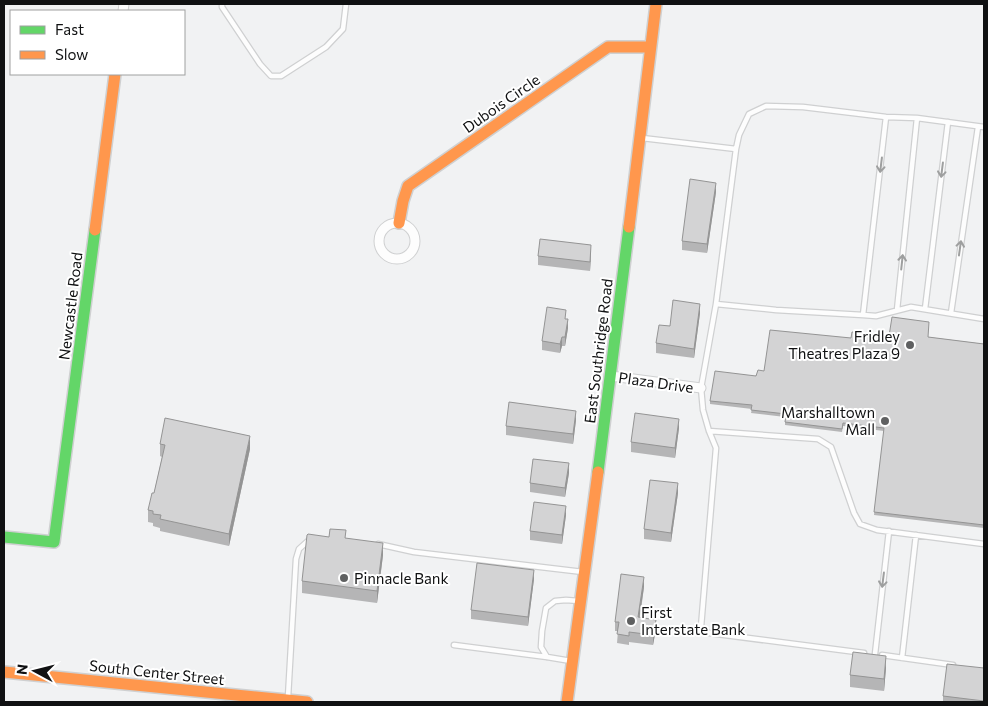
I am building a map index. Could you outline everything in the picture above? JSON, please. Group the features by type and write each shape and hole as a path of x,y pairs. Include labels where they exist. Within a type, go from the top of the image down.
{"street":[{"name":"East Southridge Road","path":"567,702 611,376 656,4"},
{"name":"Dubois Circle","path":"399,223 408,186 608,46 650,47"},
{"name":"Newcastle Road","path":"4,537 54,542 115,75"},
{"path":"399,223 406,225 412,230 415,237 412,251 400,259 392,258 386,254 381,248 379,241 385,228 391,224 399,223"},
{"name":"Plaza Drive","path":"611,376 701,388"},
{"name":"South Center Street","path":"4,672 307,702"}],"lane":[{"path":"222,4 222,7 255,57 271,76 281,76 326,47 343,29 346,4"},
{"path":"957,665 709,633 701,626 716,448 703,410 701,388 716,304 736,149 739,135 749,114 766,106 803,107 886,117 917,118 984,127"},
{"path":"863,316 886,117"},
{"path":"897,310 917,118"},
{"path":"925,309 948,122"},
{"path":"951,313 978,126"},
{"path":"639,138 736,149"},
{"path":"716,304 863,316 876,316 911,306 984,319"},
{"path":"709,431 818,440 831,447 854,513 860,524 877,530 984,544"},
{"path":"875,654 889,531"},
{"path":"902,658 916,535"},
{"path":"288,700 296,559 299,549 312,537"},
{"path":"377,544 414,552 584,572"},
{"path":"547,657 541,647 546,608 555,601 580,601"},
{"path":"454,645 572,661"}],"building":[{"path":"690,179 716,183 707,244 682,241"},
{"path":"540,239 591,245 590,262 538,256"},
{"path":"673,300 700,304 694,349 656,343 659,325 670,326"},
{"path":"547,307 566,310 565,319 568,319 565,337 562,337 560,344 542,341"},
{"name":"Marshalltown Mall","path":"892,317 929,322 928,337 984,344 984,525 874,512 884,428 843,423 842,429 785,422 786,414 751,410 752,405 710,401 715,371 756,376 758,370 764,371 770,330 851,338 852,332 889,336"},
{"path":"509,402 576,411 573,434 506,426"},
{"path":"635,413 679,419 675,448 631,442"},
{"path":"165,418 250,436 229,534 160,519 161,515 153,514 153,511 148,510 152,493 154,493 165,445 160,444"},
{"path":"533,459 569,463 565,488 530,483"},
{"path":"650,480 678,483 671,533 644,529"},
{"path":"534,502 566,506 562,535 530,531"},
{"path":"330,529 346,530 345,538 383,543 377,591 302,581 307,535 329,537"},
{"path":"477,563 534,570 528,617 471,610"},
{"path":"621,574 644,577 638,617 656,620 653,635 629,632 629,636 617,634 619,622 615,622"},
{"path":"853,652 886,656 884,679 850,675"},
{"path":"947,664 984,668 984,701 943,696"}],"traffic: fast":[{"path":"598,472 629,227"},
{"path":"4,537 54,542 95,230"}],"traffic: slow":[{"path":"629,227 656,4"},
{"path":"399,223 408,186 608,47 650,47"},
{"path":"95,230 115,75"},
{"path":"567,702 598,472"},
{"path":"4,672 307,702"}],"place":[{"name":"Fridley Theatres Plaza 9","path":"910,345"},
{"name":"Marshalltown Mall","path":"885,421"},
{"name":"Pinnacle Bank","path":"344,578"},
{"name":"First Interstate Bank","path":"631,621"}]}
